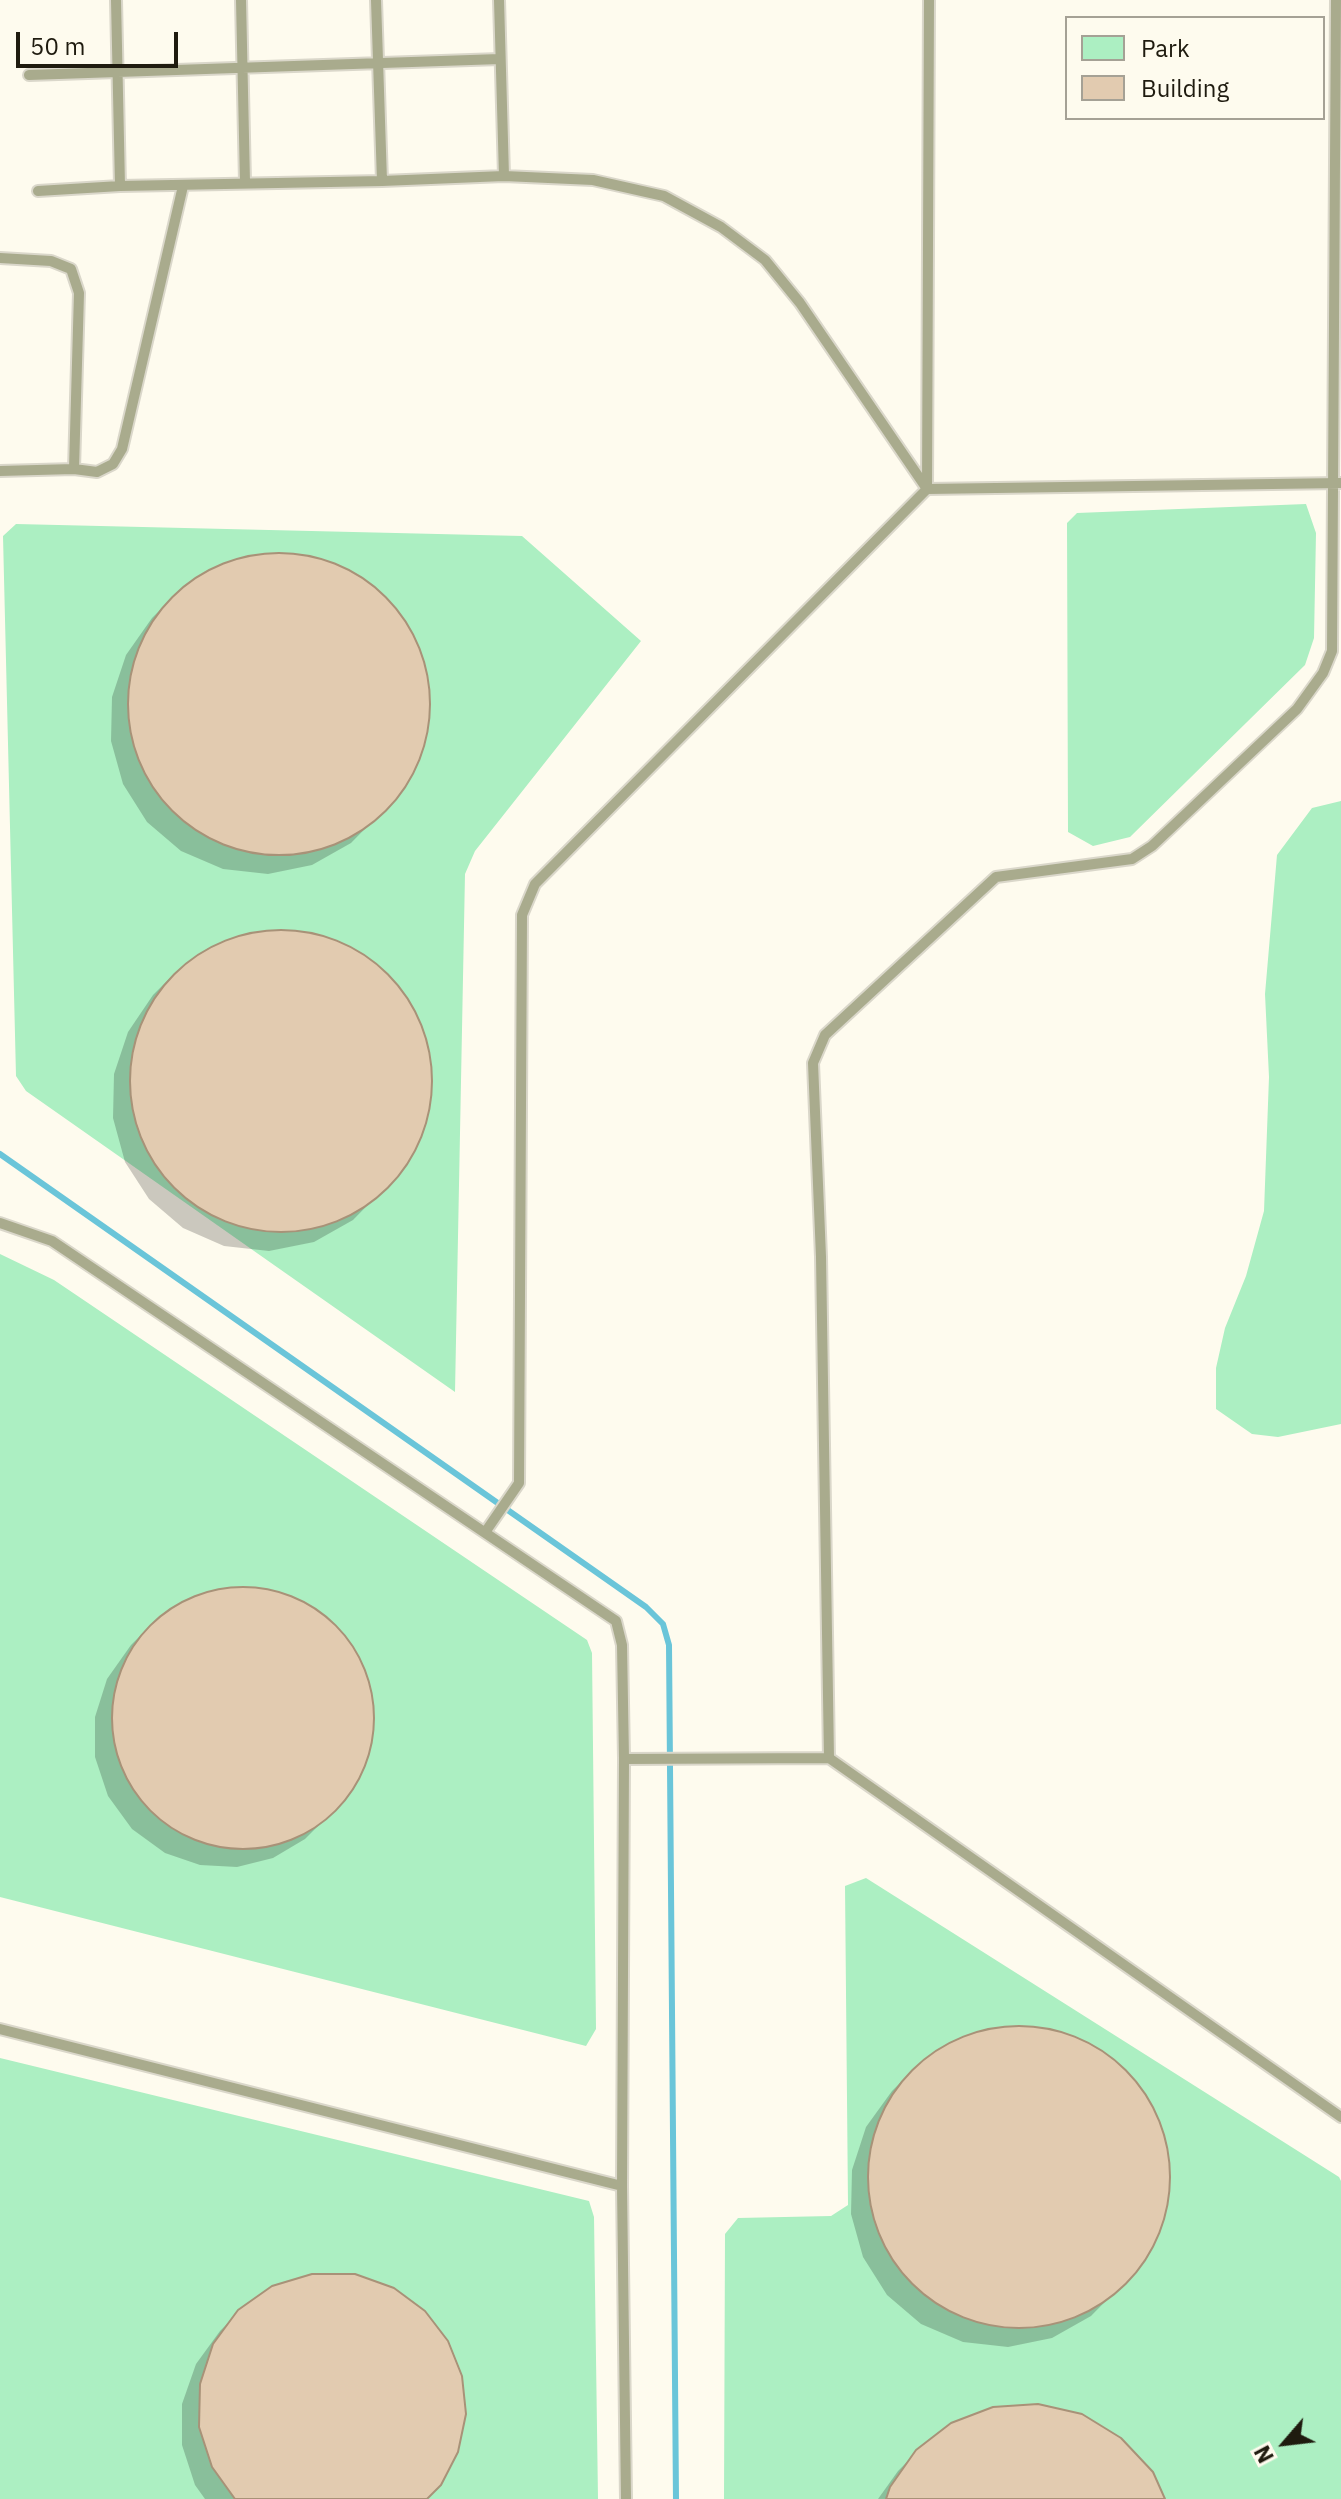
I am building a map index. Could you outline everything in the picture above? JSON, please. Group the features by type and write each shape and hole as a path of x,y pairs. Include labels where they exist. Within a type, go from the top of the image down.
{"lane":[{"path":"116,0 120,186"},
{"path":"241,0 245,182"},
{"path":"376,0 382,181"},
{"path":"499,0 504,176"},
{"path":"927,489 929,0"},
{"path":"829,1758 821,1272 813,1063 825,1035 996,877 1132,859 1152,846 1297,709 1323,673 1332,651 1337,483 1336,0"},
{"path":"29,75 500,59"},
{"path":"38,191 504,176 593,180 664,196 721,227 765,260 800,303 927,489"},
{"path":"0,471 74,469 97,472 113,464 122,449 183,186"},
{"path":"0,258 51,261 71,269 79,293 74,469"},
{"path":"486,1531 519,1483 522,915 535,884 927,489 1337,483"},
{"path":"0,1223 52,1241 616,1621 622,1645 624,1759 622,2186 626,2499"},
{"path":"624,1759 829,1758 1341,2117"},
{"path":"0,2029 622,2186"}],"green space":[{"path":"1306,504 1316,533 1314,638 1305,665 1130,837 1093,846 1068,832 1067,523 1077,513"},
{"path":"16,524 522,536 641,641 475,851 465,874 455,1392 26,1091 16,1076 3,536"},
{"path":"1341,801 1341,1424 1278,1437 1252,1434 1216,1409 1216,1368 1225,1328 1246,1276 1264,1211 1269,1077 1265,994 1277,855 1312,808"},
{"path":"0,1254 54,1280 587,1640 592,1653 596,2029 586,2046 0,1897"},
{"path":"866,1878 1339,2177 1341,2499 724,2499 725,2234 738,2218 831,2216 848,2205 845,1886"},
{"path":"0,2058 589,2201 594,2217 598,2499 0,2499"}],"building":[{"path":"264,553 294,553 337,564 363,578 396,608 424,660 430,719 419,762 405,788 386,811 363,830 337,844 294,855 264,855 221,844 195,830 162,800 134,748 128,719 128,689 139,646 153,620 183,587 235,559"},
{"path":"266,930 296,930 325,936 352,947 377,964 398,985 415,1010 426,1037 432,1096 421,1139 407,1165 388,1188 365,1207 339,1221 296,1232 266,1232 237,1226 210,1215 185,1198 164,1177 147,1152 136,1125 130,1096 130,1066 136,1037 147,1010 164,985 185,964 210,947 237,936"},
{"path":"243,1587 293,1597 316,1609 336,1625 352,1645 364,1668 374,1718 364,1768 352,1791 336,1811 316,1827 293,1839 243,1849 193,1839 170,1827 150,1811 134,1791 122,1768 112,1718 122,1668 134,1645 150,1625 170,1609 193,1597"},
{"path":"1004,2026 1034,2026 1077,2037 1103,2051 1136,2081 1164,2133 1170,2192 1159,2235 1145,2261 1126,2284 1103,2303 1077,2317 1034,2328 1004,2328 961,2317 935,2303 902,2273 874,2221 868,2192 868,2162 879,2119 893,2093 923,2060 975,2032"},
{"path":"312,2274 355,2274 394,2288 425,2311 448,2341 462,2376 466,2414 458,2452 441,2485 427,2499 235,2499 212,2467 199,2427 200,2384 213,2344 238,2310 272,2286"},
{"path":"1038,2404 1082,2414 1121,2438 1153,2472 1165,2499 886,2499 890,2487 916,2450 951,2423 993,2407"}],"waterway":[{"path":"0,1154 646,1607 663,1624 669,1645 676,2499"}]}
